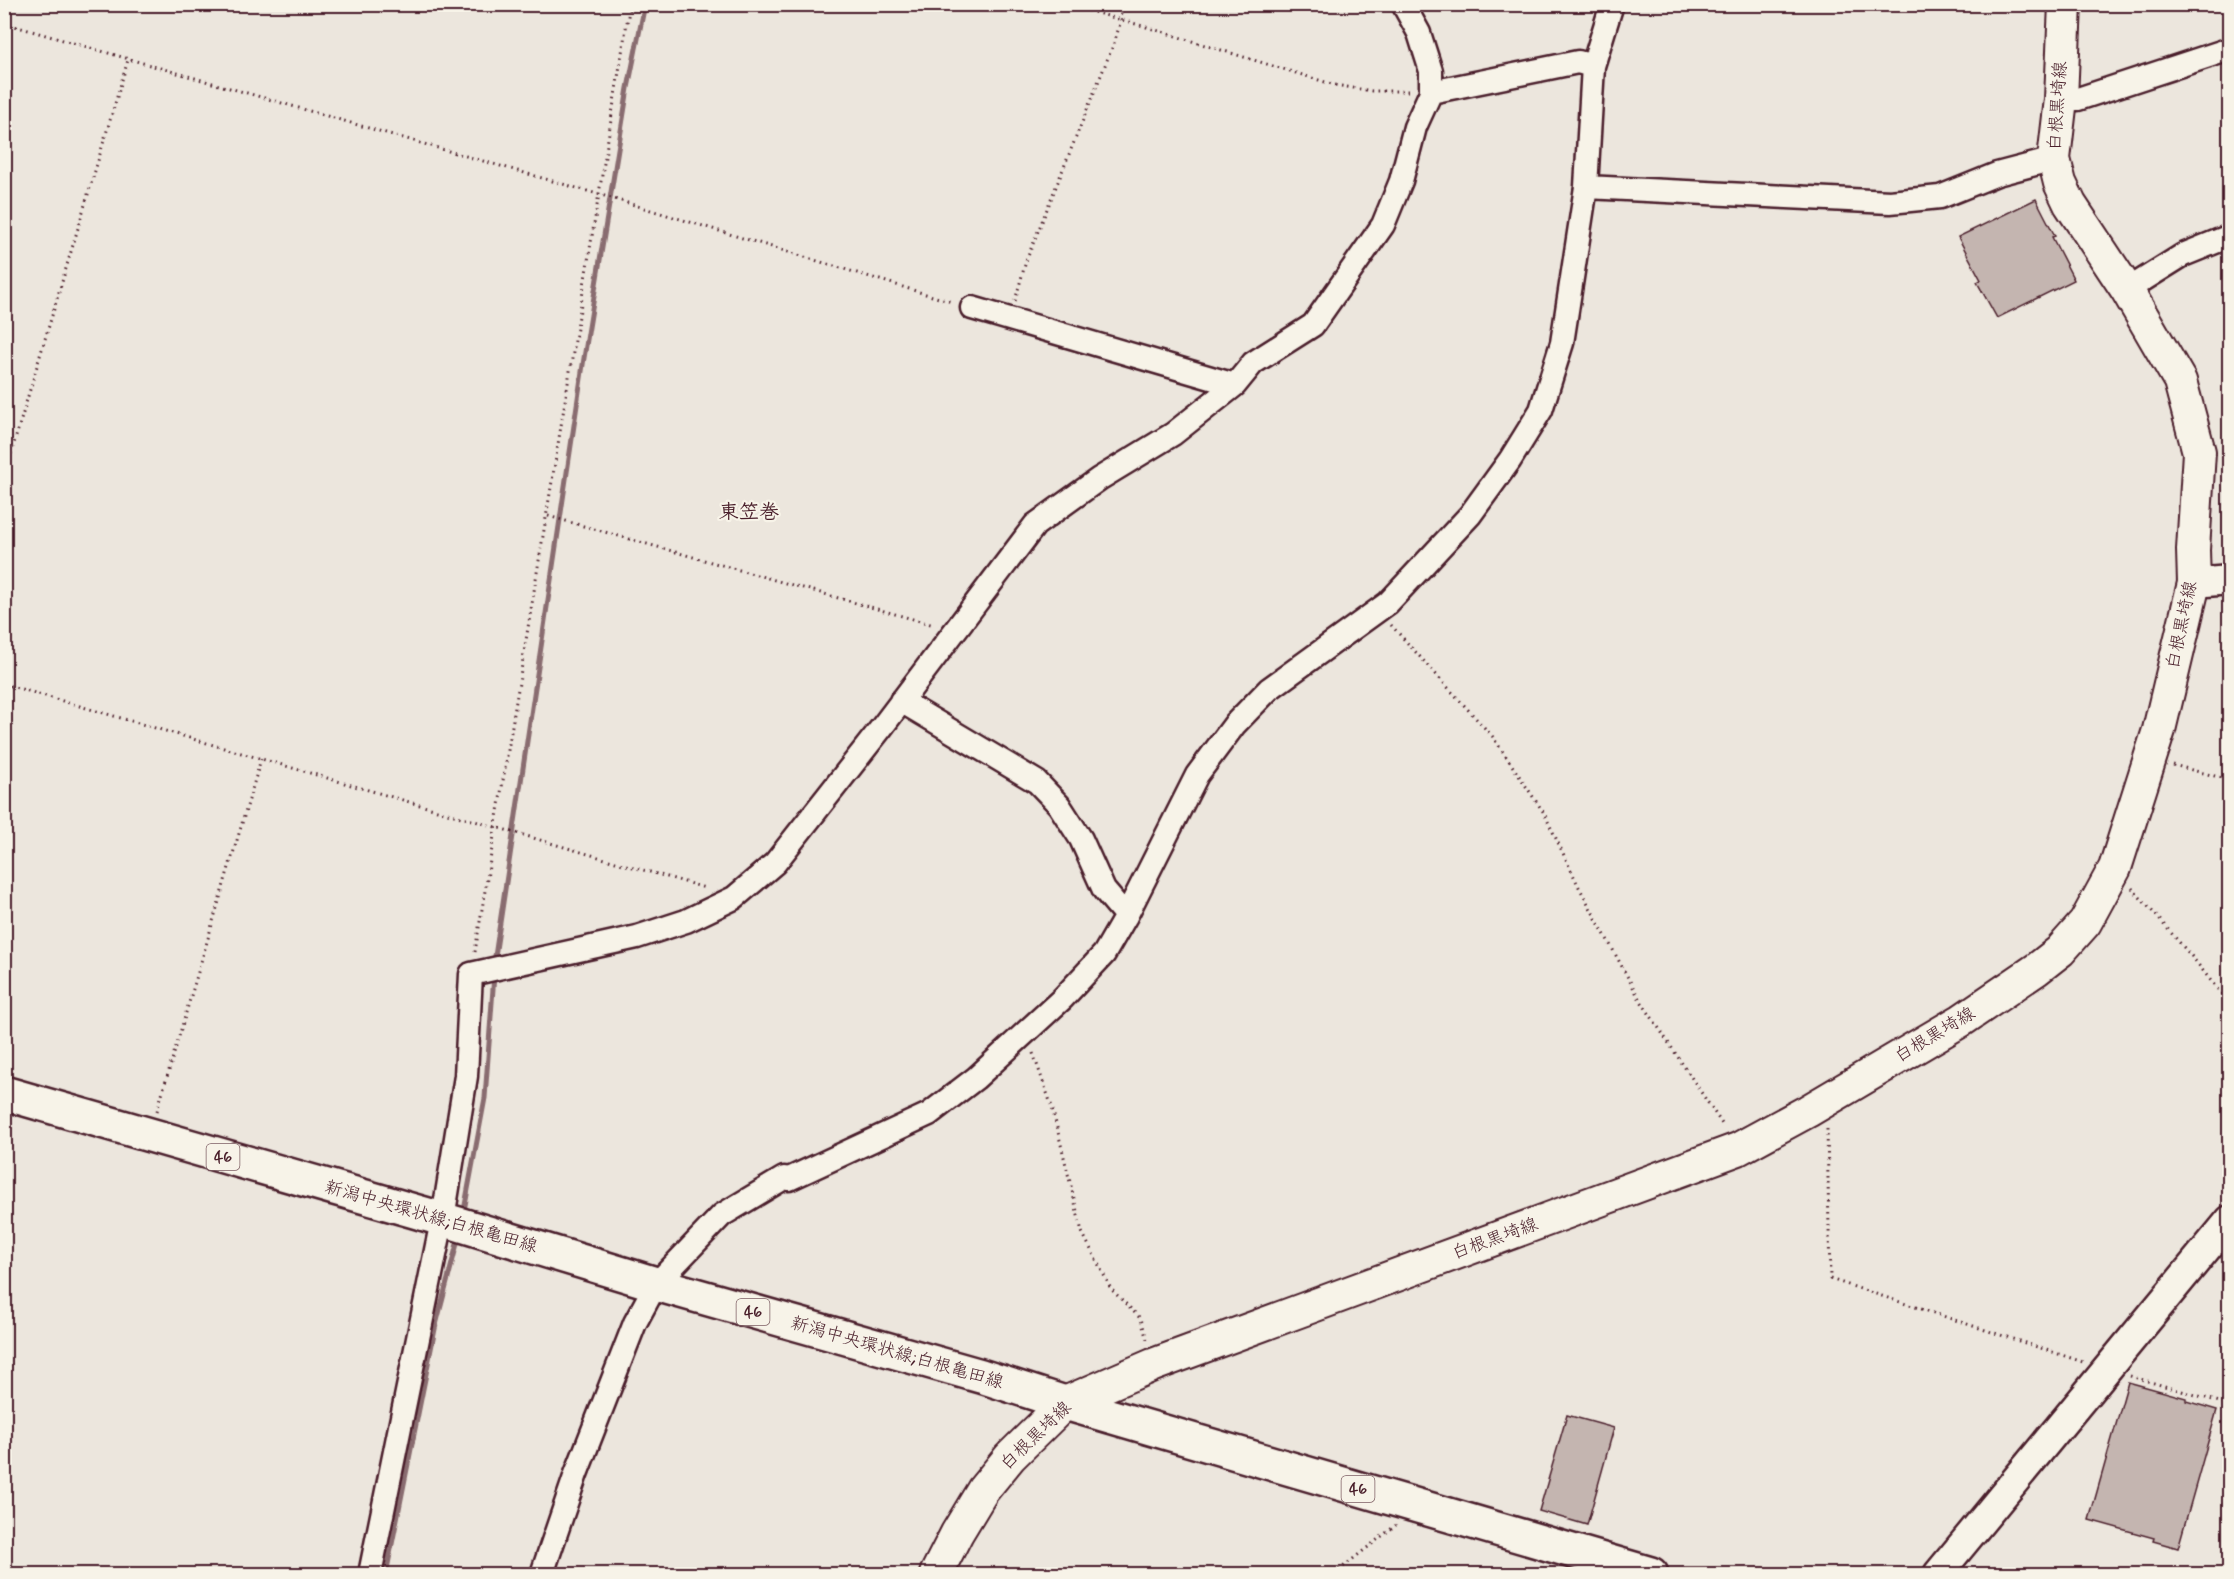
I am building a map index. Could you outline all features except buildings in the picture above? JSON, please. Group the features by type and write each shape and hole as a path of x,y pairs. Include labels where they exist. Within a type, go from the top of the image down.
{"main road":[{"name":"白根黒埼線","path":"936,1575 957,1533 983,1490 1010,1457 1065,1403 1153,1365 1738,1149 1826,1101 1962,1020 2060,951 2085,923 2115,868 2159,730 2194,583 2193,550 2199,452 2180,381 2127,290 2070,204 2060,183 2054,159 2061,99 2065,4"},
{"name":"新潟中央環状線;白根亀田線","path":"4,1093 442,1219 656,1284 981,1376 1065,1403 1652,1575"}],"street":[{"path":"370,1575 442,1219 466,1076 471,974 637,937 686,921 734,898 776,863 1035,525 1099,479 1173,434 1235,385 1253,363 1313,325 1383,225 1401,181 1415,127 1431,92 1431,72 1419,33 1403,4"},
{"path":"542,1575 576,1474 635,1323 656,1284 722,1215 784,1178 789,1179 929,1114 976,1078 1062,999 1104,954 1126,916 1197,775 1235,724 1269,689 1388,603 1470,516 1510,460 1541,410 1562,343 1586,187 1593,66 1612,4"},
{"path":"2061,99 2078,99 2229,49"},
{"path":"1431,92 1578,62 1593,66"},
{"path":"1586,187 1890,202 1940,197 1997,174 2054,159"},
{"path":"2127,290 2183,255 2229,236"},
{"path":"972,308 1235,385"},
{"path":"2194,583 2229,580"},
{"path":"901,701 1037,782 1059,805 1081,839 1104,890 1126,916"},
{"path":"1938,1575 2229,1220"}],"path":[{"path":"471,974 630,4"},
{"path":"1065,4 1335,85 1372,91 1431,92"},
{"path":"1009,320 1026,261 1121,21 1121,4"},
{"path":"4,23 608,197 972,308"},
{"path":"4,477 128,60"},
{"path":"547,516 935,626 952,633"},
{"path":"1378,610 1493,737 1537,803 1639,998 1738,1149"},
{"path":"4,684 734,898"},
{"path":"2150,758 2229,780"},
{"path":"150,1136 261,759"},
{"path":"2115,868 2193,958 2229,1005"},
{"path":"1024,1034 1038,1064 1052,1107 1083,1232 1111,1289 1141,1319 1153,1365"},
{"path":"1826,1101 1830,1279 2107,1369 2229,1405"},
{"path":"1334,1575 1418,1506"}],"waterway":[{"path":"494,963 584,358 628,88 645,4"},
{"path":"463,1216 485,1098 494,975"},
{"path":"386,1574 435,1329 459,1236"}],"district":[{"name":"東笠巻","path":"749,512"}]}
